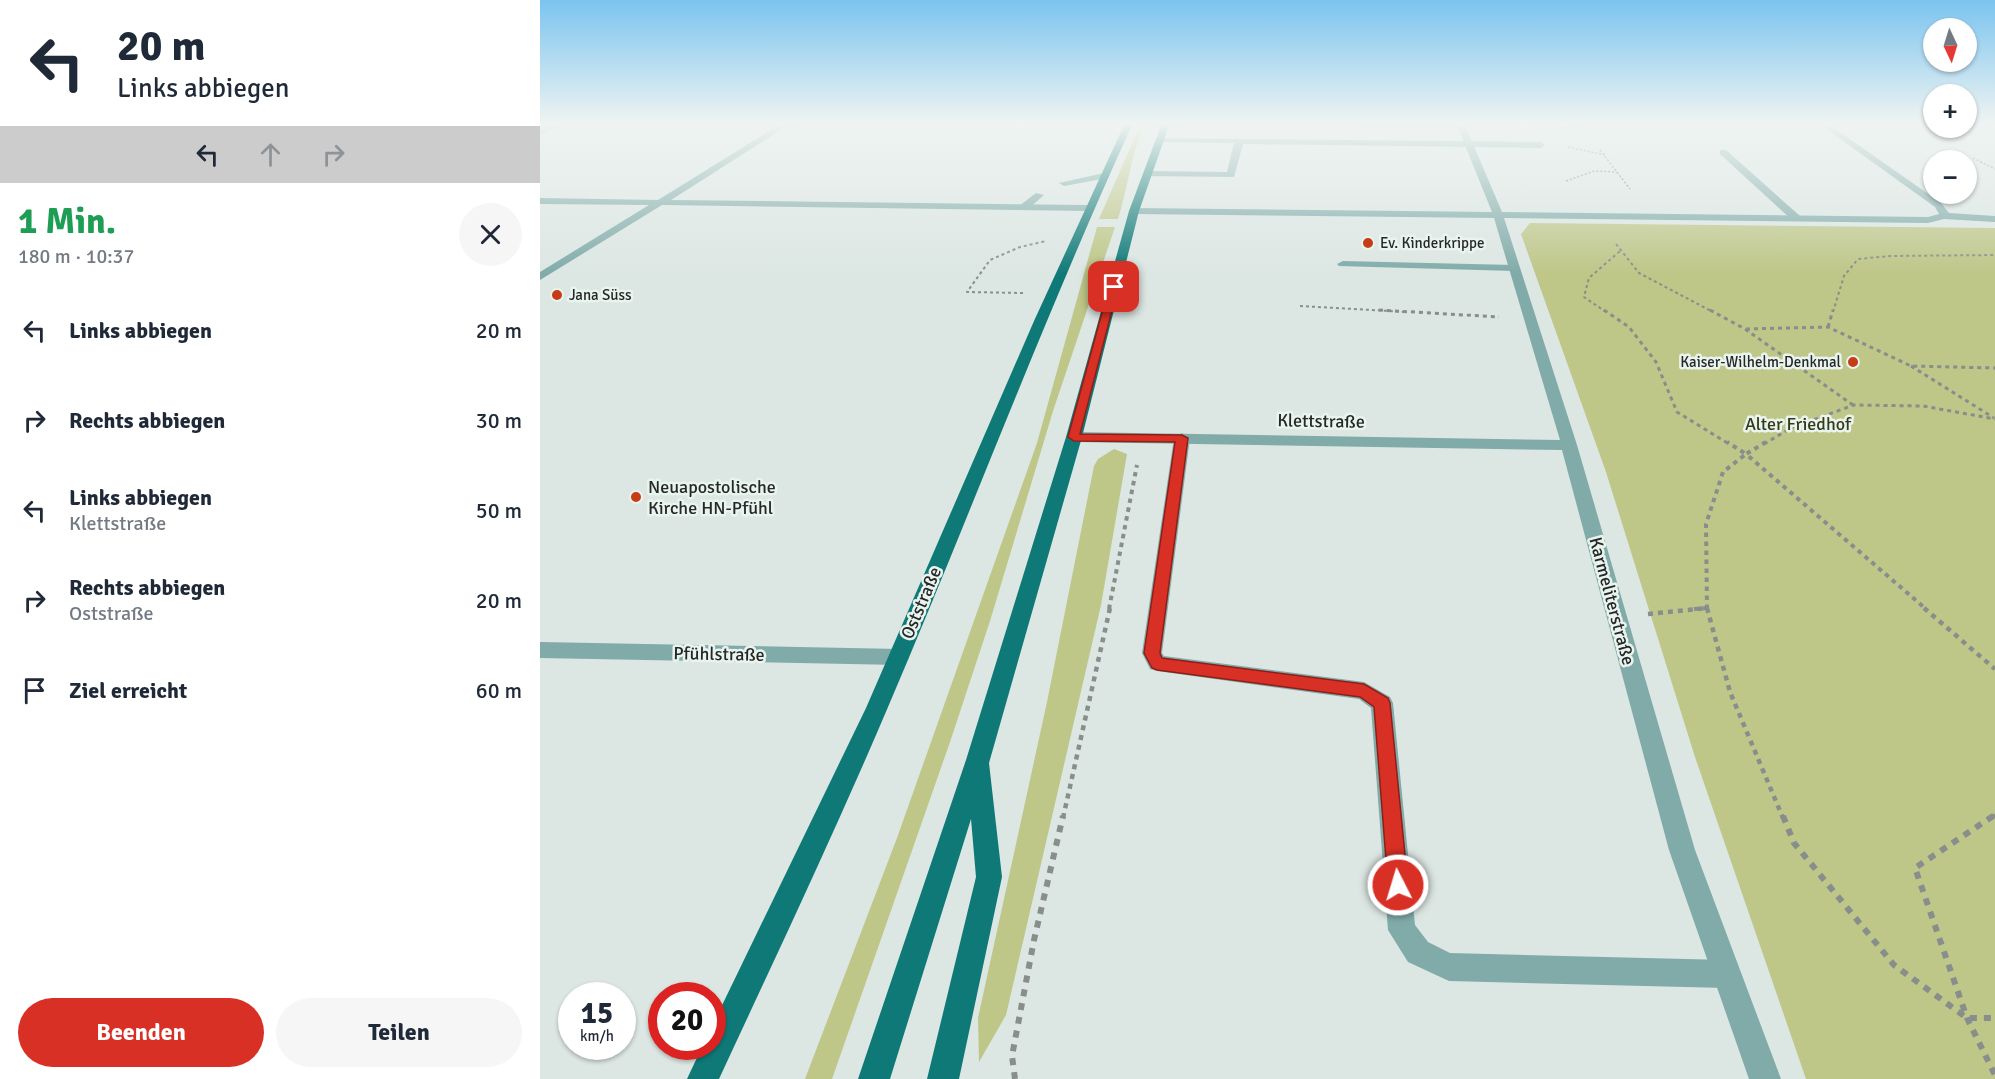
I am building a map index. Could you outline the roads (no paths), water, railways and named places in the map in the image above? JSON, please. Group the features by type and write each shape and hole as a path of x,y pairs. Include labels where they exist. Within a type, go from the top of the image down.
{"main road":[{"path":"874,1079 978,760 1074,437 1134,211 1147,174"},
{"name":"Oststraße","path":"703,1079 786,906 899,657 1050,293 1104,176"},
{"path":"943,1079 990,877 978,760"}],"street":[{"path":"540,277 707,173"},
{"path":"1147,174 1231,173"},
{"name":"Karmeliterstraße","path":"1481,173 1498,215 1569,445 1682,850 1765,1079"},
{"path":"1747,173 1796,218"},
{"path":"1893,173 1938,205 1944,212 1944,216"},
{"path":"1064,183 1104,176"},
{"path":"1023,208 1040,195"},
{"path":"540,201 1089,208"},
{"path":"1134,211 1928,220 1944,216 1995,219"},
{"path":"1343,264 1514,268"},
{"name":"Klettstraße","path":"1074,437 1569,445"},
{"path":"1182,438 1152,653 1157,663 1364,691 1382,703 1402,930 1418,952 1449,967 1726,974"},
{"name":"Pfühlstraße","path":"540,650 899,657"}],"place":[{"name":"Ev. Kinderkrippe","path":"1368,243"},
{"name":"Jana Süss","path":"557,295"},
{"name":"Kaiser-Wilhelm-Denkmal","path":"1853,362"},
{"name":"Neuapostolische Kirche HN-Pfühl","path":"636,497"}],"park label":[{"name":"Alter Friedhof","path":"1798,424"}]}
